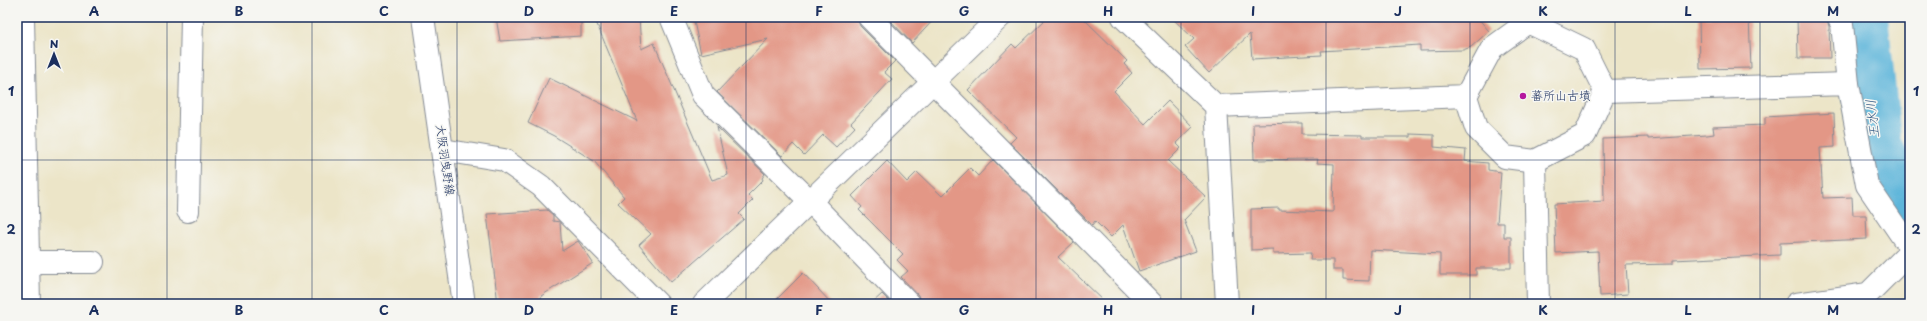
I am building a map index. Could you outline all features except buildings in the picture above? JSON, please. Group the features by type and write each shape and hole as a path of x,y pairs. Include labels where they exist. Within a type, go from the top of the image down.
{"street":[{"path":"23,17 22,262 29,304"},
{"path":"188,211 192,17"},
{"name":"大阪羽曳野線","path":"423,17 464,304"},
{"path":"671,17 703,95 810,201 909,304"},
{"path":"870,17 1152,304"},
{"path":"704,304 1000,17"},
{"path":"1123,17 1216,106 1227,304"},
{"path":"1838,17 1842,24 1848,84 1867,185 1910,248"},
{"path":"1528,19 1584,49 1605,91 1585,135 1535,161 1505,157 1476,128 1466,96 1492,48 1528,19"},
{"path":"1605,91 1848,84"},
{"path":"1216,106 1466,96"},
{"path":"443,150 504,160 541,186 658,304"},
{"path":"1535,161 1538,304"},
{"path":"1796,304 1868,294 1910,252"},
{"path":"22,262 93,262"}],"waterway":[{"name":"王水川","path":"1861,17 1875,147 1910,212"}],"place":[{"name":"蕃所山古墳","path":"1523,96"}]}
